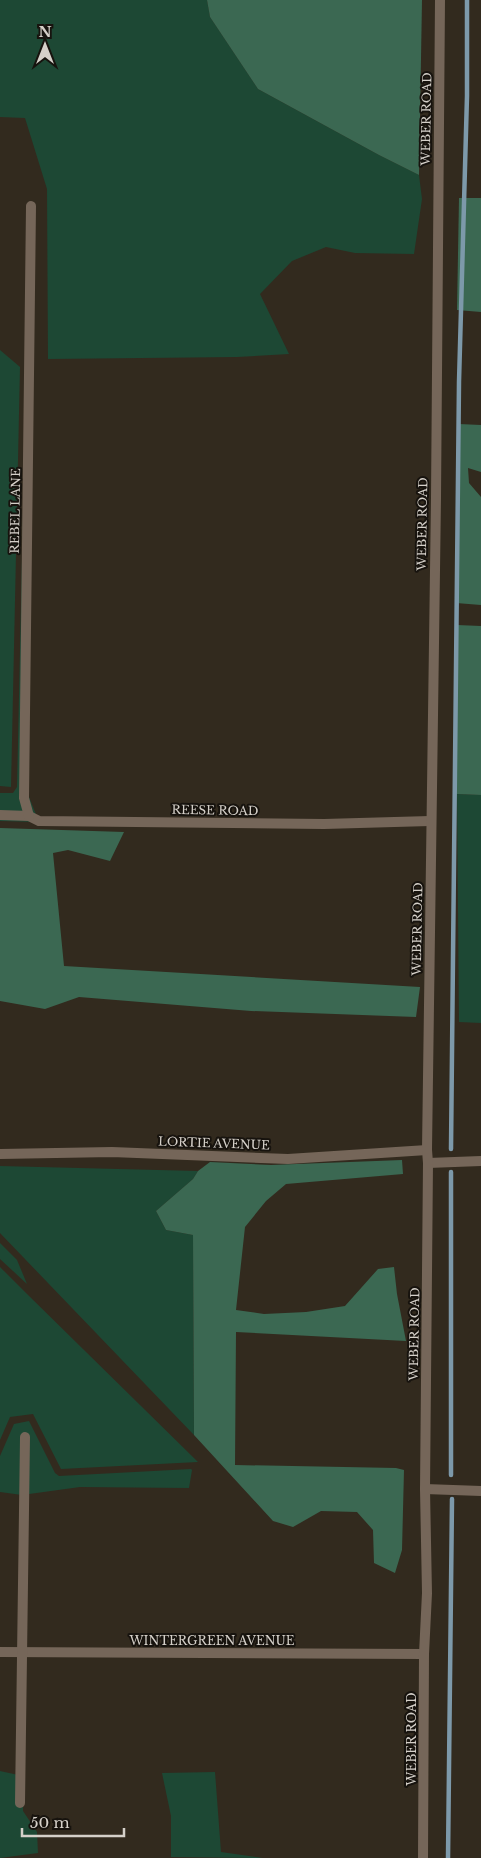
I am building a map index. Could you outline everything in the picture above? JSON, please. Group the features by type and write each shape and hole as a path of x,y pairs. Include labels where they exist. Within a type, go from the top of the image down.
{"street":[{"name":"WEBER ROAD","path":"423,1858 424,1654 427,1593 425,1489 430,821 436,498 440,0"},
{"name":"REBEL LANE","path":"29,816 24,798 31,206"},
{"name":"REESE ROAD","path":"0,815 29,816 40,821 324,824 430,821"},
{"name":"LORTIE AVENUE","path":"0,1154 112,1152 288,1159 427,1150"},
{"path":"428,1163 481,1161"},
{"path":"20,1803 25,1437"},
{"path":"425,1489 481,1491"},
{"name":"WINTERGREEN AVENUE","path":"0,1652 424,1654"}],"green space":[{"path":"0,0 207,0 210,17 258,89 419,175 422,199 414,254 355,253 326,247 292,261 260,294 289,354 237,357 48,359 47,189 25,118 0,117"},
{"path":"207,0 422,0 419,175 258,89 210,17"},
{"path":"459,198 481,198 481,312 457,310"},
{"path":"0,350 20,367 11,787 0,786"},
{"path":"459,424 481,425 481,472 468,468 469,483 481,497 481,605 456,603"},
{"path":"24,467 26,748 29,797 39,822 0,821 0,793 13,793 17,787"},
{"path":"457,625 481,626 481,795 457,794"},
{"path":"457,794 481,795 481,1023 459,1022"},
{"path":"0,828 124,832 110,861 68,850 53,853 64,966 420,987 416,1017 251,1011 79,997 45,1009 0,1001"},
{"path":"402,1160 403,1174 286,1184 266,1201 245,1227 236,1310 264,1314 306,1312 345,1306 378,1269 394,1267 406,1341 236,1332 235,1465 396,1468 404,1470 402,1550 395,1573 374,1563 373,1530 357,1512 321,1511 293,1527 273,1521 194,1435 193,1235 166,1230 156,1211 210,1162 271,1165"},
{"path":"0,1166 198,1171 193,1179 156,1211 166,1230 193,1235 194,1435 0,1233"},
{"path":"0,1243 17,1260 27,1284 0,1259"},
{"path":"0,1267 198,1462 61,1469 33,1414 10,1417 0,1440"},
{"path":"29,1421 55,1473 59,1476 191,1469 189,1488 80,1487 22,1495 0,1492 0,1456 14,1424"},
{"path":"0,1771 23,1776 23,1811 37,1832 38,1853 0,1858"},
{"path":"215,1772 221,1852 263,1858 171,1857 171,1816 162,1773"}],"waterway":[{"path":"451,1149 459,382 467,96 467,0"},
{"path":"451,1172 451,1475"},
{"path":"448,1858 452,1499"}]}
